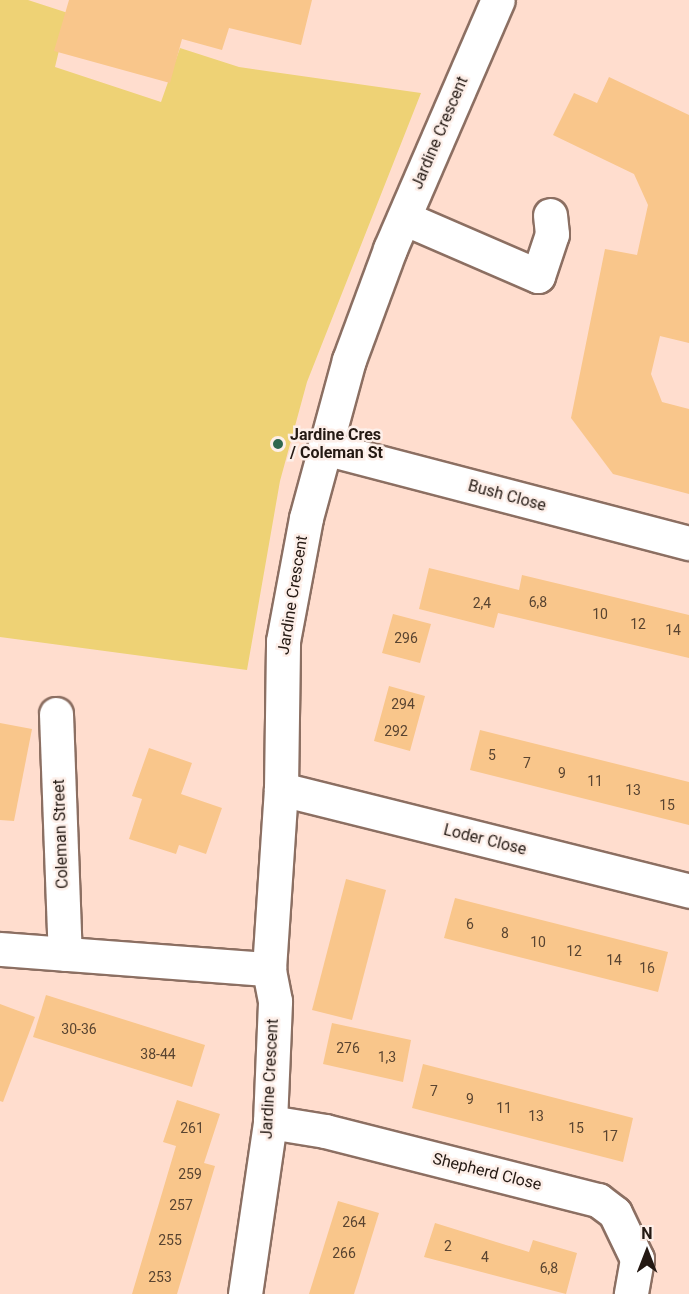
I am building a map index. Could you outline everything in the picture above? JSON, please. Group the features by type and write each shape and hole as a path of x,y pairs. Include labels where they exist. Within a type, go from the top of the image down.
{"street":[{"name":"Jardine Crescent","path":"245,1294 270,1122 275,1001 269,969 281,789 283,641 306,518 349,360 404,218 498,0"},
{"path":"404,218 538,276 552,234 550,215"},
{"name":"Bush Close","path":"324,448 689,543"},
{"name":"Coleman Street","path":"56,714 65,954"},
{"name":"Loder Close","path":"281,789 689,891"},
{"path":"0,949 269,969"},
{"name":"Shepherd Close","path":"270,1122 325,1131 598,1200 615,1213 637,1258 631,1294"}],"shaded area":[{"path":"0,0 28,0 68,13 55,67 161,102 180,48 239,67 421,93 307,382 280,481 247,670 0,637"}],"building":[{"path":"69,0 312,0 301,45 229,28 222,50 182,39 170,83 54,51"},
{"path":"609,77 689,115 689,343 660,336 651,374 662,402 689,409 689,494 613,474 571,418 605,249 637,255 648,205 634,174 553,135 574,93 597,103"},
{"path":"429,568 519,590 522,575 689,615 689,658 498,613 494,628 419,609"},
{"path":"393,614 431,624 420,663 382,653"},
{"path":"389,686 425,696 410,751 374,741"},
{"path":"0,723 32,729 14,821 0,820"},
{"path":"480,730 689,782 689,825 470,770"},
{"path":"149,748 192,763 181,794 222,808 206,854 179,845 176,854 129,839 142,799 132,796"},
{"path":"346,879 386,890 352,1020 312,1010"},
{"path":"455,898 668,952 658,992 444,938"},
{"path":"46,995 205,1045 192,1087 33,1037"},
{"path":"0,1004 35,1017 3,1102 0,1101"},
{"path":"332,1023 411,1040 403,1082 323,1064"},
{"path":"423,1064 633,1118 623,1162 412,1108"},
{"path":"177,1100 220,1114 204,1163 215,1166 177,1294 132,1294 176,1146 163,1142"},
{"path":"338,1201 379,1213 360,1275 354,1294 309,1294"},
{"path":"435,1223 529,1252 533,1240 577,1253 566,1294 424,1257"}],"place":[{"name":"Jardine Cres / Coleman St","path":"278,444"}]}
